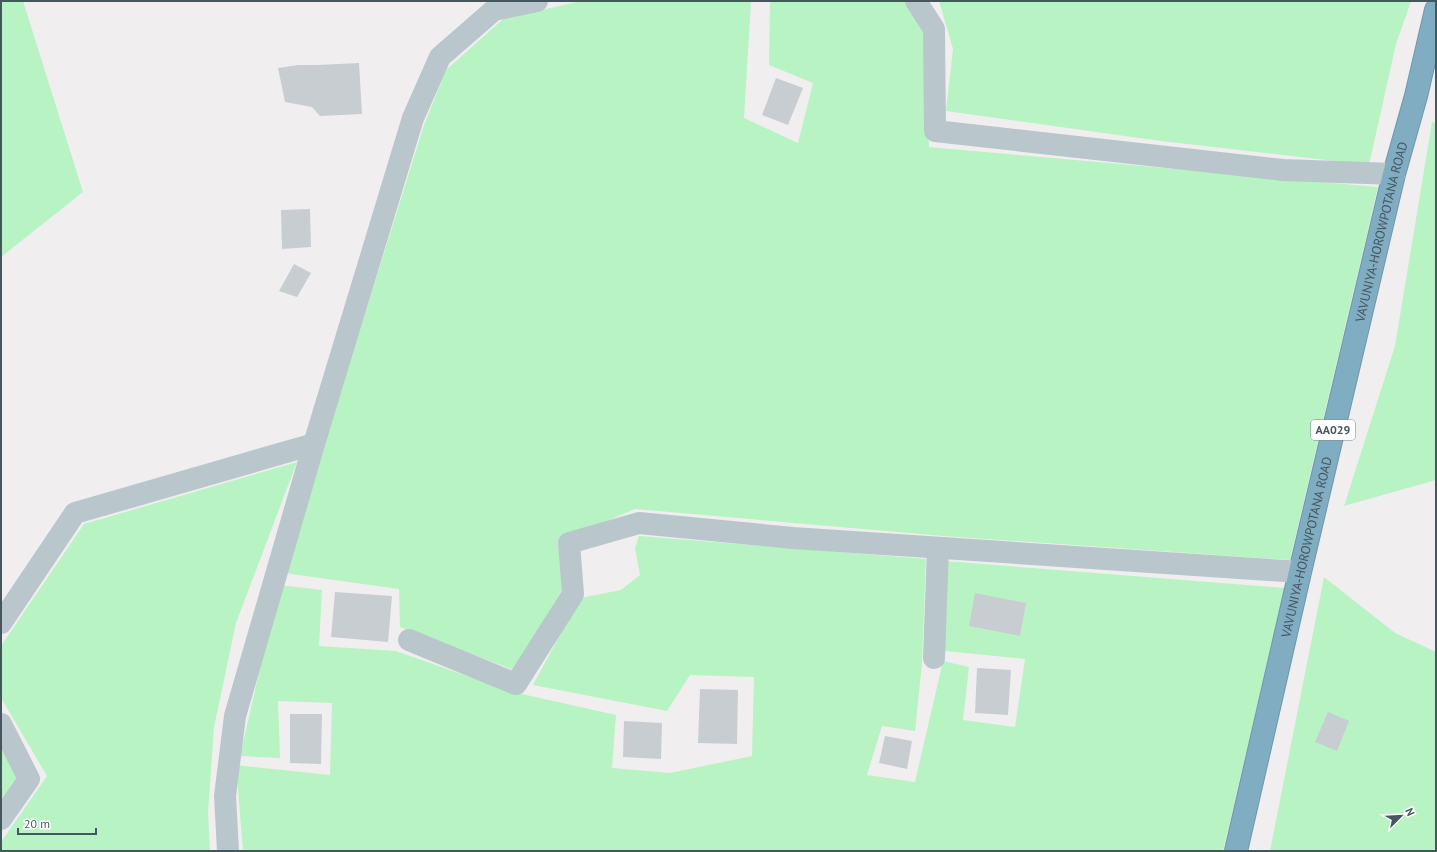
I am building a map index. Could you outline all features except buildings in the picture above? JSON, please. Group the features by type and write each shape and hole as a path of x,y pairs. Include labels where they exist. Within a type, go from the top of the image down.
{"highway":[{"name":"VAVUNIYA-HOROWPOTANA ROAD","path":"1236,851 1394,174 1416,96 1436,10"}],"street":[{"path":"228,851 225,796 234,716 314,444 413,118 440,57 494,10 537,1"},
{"path":"916,1 934,29 935,131 1283,170 1394,174"},
{"path":"1,624 75,513 314,444"},
{"path":"409,640 516,684 573,594 569,543 639,523 793,538 1300,572"},
{"path":"934,658 938,548"},
{"path":"1,724 30,779 1,819"}],"green space":[{"path":"1,1 23,1 83,192 1,257"},
{"path":"581,1 751,1 744,118 798,143 813,83 769,65 770,1 904,1 925,35 929,147 1378,187 1290,560 943,536 635,509 558,542 562,590 514,670 400,627 399,589 284,573 424,125 446,70 503,19"},
{"path":"939,1 1411,1 1396,44 1369,165 1161,141 946,111 953,49"},
{"path":"1432,122 1436,123 1436,480 1344,506 1395,346"},
{"path":"297,462 236,623 214,727 208,812 210,851 1,851 1,842 47,776 1,698 1,646 84,524"},
{"path":"639,536 926,559 922,663 915,731 882,726 867,775 915,782 943,661 969,667 963,720 1015,727 1025,659 945,651 945,561 1285,588 1223,851 243,851 236,765 330,775 332,703 278,701 280,758 240,756 279,585 322,590 319,646 396,651 513,692 616,715 612,768 670,773 752,756 754,677 690,675 667,711 533,685 580,598 621,590 640,575 635,548"},
{"path":"1324,577 1395,633 1436,652 1436,851 1270,851"},
{"path":"1,749 17,777 1,799"}]}
